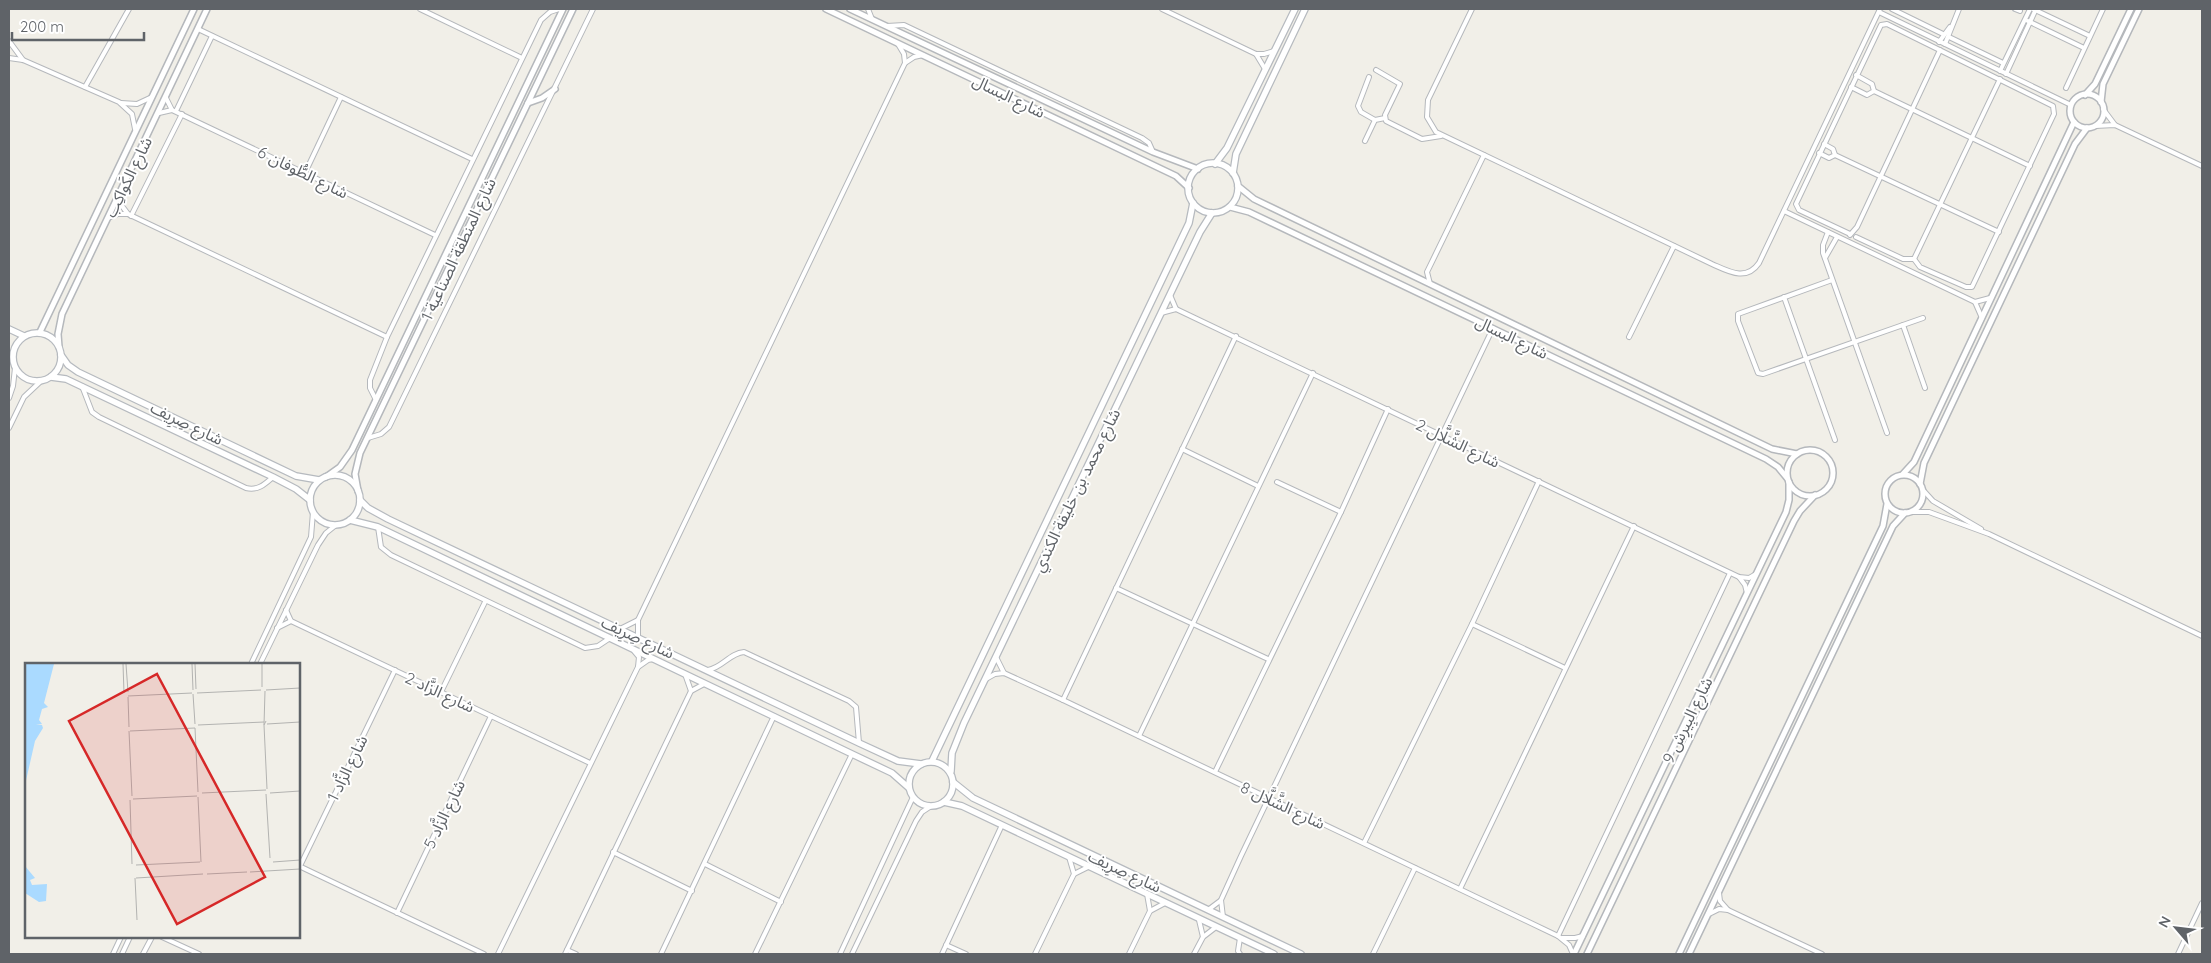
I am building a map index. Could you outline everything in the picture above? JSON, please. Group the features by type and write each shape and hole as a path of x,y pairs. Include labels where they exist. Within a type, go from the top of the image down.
{"main road":[{"path":"1215,164 1227,148 1295,9"},
{"path":"1233,173 1222,165 1215,164 1198,169 1188,188 1193,203 1198,208 1212,213 1230,207 1237,194 1238,186 1233,173 1236,154 1305,9"},
{"name":"شارع محمد بن خليفة الكندي","path":"932,761 1189,223 1193,203"},
{"name":"شارع محمد بن خليفة الكندي","path":"950,771 956,740 1160,314 1203,227 1212,213"},
{"path":"9,329 24,336"},
{"path":"40,332 52,337 59,347 61,355 58,370 51,377 41,381 26,379 12,364 15,345 24,336 40,332"},
{"name":"شارع صِرِيف","path":"61,355 68,365 78,372 296,476 319,480"},
{"name":"شارع صِرِيف","path":"51,377 66,379 82,386 273,477 296,489 310,500"},
{"path":"341,476 354,484 358,491 360,500 358,508 350,520 336,525 322,522 313,512 310,500 311,493 319,480 326,477 341,476"},
{"name":"شارع صِرِيف","path":"360,500 368,508 388,519 859,743 898,761 921,764"},
{"name":"شارع صِرِيف","path":"350,520 378,527 774,716 892,773 909,788"},
{"path":"932,761 939,763 950,771 953,790 944,802 931,806 918,802 913,797 909,788 911,774 921,764 932,761"},
{"name":"شارع صِرِيف","path":"953,782 973,798 1301,954"},
{"name":"شارع صِرِيف","path":"944,802 962,806 1274,954"}],"street":[{"path":"85,87 129,9"},
{"name":"شارع الكَواكِب","path":"40,332 194,9"},
{"name":"شارع الكَواكِب","path":"59,347 60,321 207,9"},
{"path":"420,9 522,58"},
{"path":"376,400 370,388 370,380 387,337 541,20 550,12 559,9"},
{"name":"شارع المنطقة الصناعية 1","path":"326,477 346,460 563,9"},
{"name":"شارع المنطقة الصناعية 1","path":"358,491 356,465 368,438 573,9"},
{"path":"368,438 381,434 389,427 593,9"},
{"name":"شارع البسال","path":"826,9 1176,176 1188,188"},
{"name":"شارع البسال","path":"850,9 1153,152 1198,169"},
{"path":"868,9 872,19"},
{"path":"1162,9 1256,54 1264,54 1275,50"},
{"path":"1430,140 1432,128 1426,111 1428,100 1472,9"},
{"path":"1892,9 1943,34"},
{"path":"1939,42 1943,34 1950,27 1959,9"},
{"path":"2015,9 2020,11"},
{"path":"2033,9 2090,36"},
{"path":"2000,71 2025,19 2033,9"},
{"path":"2006,74 2030,22 2033,9"},
{"path":"2066,88 2103,9"},
{"path":"2085,95 2097,81 2131,9"},
{"path":"2140,9 2103,84 2101,103 2103,109 2115,125 2202,166"},
{"path":"1432,128 1441,136 1484,154 1674,246 1733,273 1746,273 1754,269 1759,262 1880,11 1939,42 2071,105"},
{"path":"2025,19 2084,48"},
{"path":"887,26 904,24 1142,138 1149,144 1153,152"},
{"path":"1850,234 1796,207 1796,202 1882,24 2000,79 2054,108 2054,114 1974,284 1970,288 1920,267 1914,259"},
{"path":"1945,44 1949,37 1950,27"},
{"path":"198,29 472,159"},
{"path":"174,110 212,36"},
{"path":"1949,37 2003,63"},
{"path":"9,40 23,60"},
{"path":"9,40 9,49"},
{"path":"638,637 638,620 904,63 904,54 897,42"},
{"path":"1852,244 1856,237 1857,227 1940,50"},
{"path":"1256,54 1265,70"},
{"path":"904,63 914,56 923,55"},
{"path":"9,58 23,60 119,102 137,104 153,96"},
{"path":"1376,70 1400,84 1385,118"},
{"path":"1856,75 1872,84 1874,91 2030,166"},
{"path":"1369,78 1358,106 1361,112 1375,120 1385,118 1420,139 1430,140 1441,136"},
{"path":"1914,259 2000,79"},
{"path":"1850,87 1867,95 1874,91"},
{"path":"528,103 542,98 555,89"},
{"path":"2087,128 2074,122 2071,117 2071,105 2077,98 2085,95 2094,96 2101,103"},
{"path":"305,173 341,97"},
{"path":"166,98 174,110"},
{"path":"119,102 132,114 136,132"},
{"path":"2095,126 2102,119 2103,109"},
{"path":"159,113 174,110"},
{"name":"شارع الطُّوفان 6","path":"174,110 435,235"},
{"path":"130,215 182,114"},
{"path":"1365,141 1375,120"},
{"path":"1680,954 1883,526 1887,504 1886,488 1892,478 1902,474 1914,462 2074,122"},
{"path":"1920,484 1922,468 1928,454 2074,144 2087,128 2115,125"},
{"path":"1824,144 1833,149 1835,155 1999,232"},
{"path":"1819,153 1829,158 1835,155"},
{"path":"1431,285 1427,272 1484,154"},
{"name":"شارع البسال","path":"1238,186 1254,199 1772,449 1797,454"},
{"path":"118,196 122,206 130,215"},
{"name":"شارع البسال","path":"1230,207 1249,212 1766,458 1778,467 1788,480"},
{"path":"1784,211 1974,302 1982,318"},
{"path":"108,218 118,214 130,215 387,337"},
{"path":"1847,241 1850,234 1857,227"},
{"path":"1828,232 1822,248 1886,432"},
{"path":"1826,258 1837,237"},
{"path":"1856,237 1904,260 1914,259"},
{"path":"1629,338 1674,246"},
{"path":"1414,277 1427,272"},
{"path":"1832,280 1741,312 1738,316 1738,321 1758,373 1763,374 1806,360 1923,318"},
{"path":"1160,314 1176,309 1170,294"},
{"path":"1784,297 1835,440"},
{"path":"1974,302 1992,297"},
{"name":"شارع الشَّلَّال 2","path":"1176,309 1739,577"},
{"path":"1903,325 1925,388"},
{"path":"1225,918 1221,911 1221,900 1440,435 1493,328"},
{"path":"1063,700 1236,336"},
{"path":"9,398 13,386 12,364"},
{"path":"1139,736 1312,373"},
{"path":"9,428 24,397 41,381"},
{"path":"82,386 92,412 99,417 246,488 254,490 263,486 273,477"},
{"path":"1215,772 1268,659 1341,512 1388,409"},
{"path":"1182,449 1258,486"},
{"path":"1811,450 1818,452 1824,455 1832,467 1831,482 1827,488 1815,496 1802,495 1792,488 1788,480 1787,469 1791,460 1797,454 1811,450"},
{"path":"1902,474 1916,478 1923,490 1933,501 1989,534 2202,636"},
{"name":"شارع البِيرِش 9","path":"1573,954 1788,507 1788,480"},
{"path":"1364,843 1472,624 1539,481"},
{"path":"1277,482 1341,512"},
{"path":"1690,954 1893,526 1921,503 1923,490"},
{"name":"شارع البِيرِش 9","path":"1587,954 1794,521 1800,511 1815,496"},
{"path":"1887,504 1895,511 1929,512 1989,534"},
{"path":"251,663 311,537 313,512"},
{"path":"260,663 320,541 336,525"},
{"path":"1460,889 1634,526"},
{"path":"378,527 382,547 391,555 485,602 585,648 598,646 610,638"},
{"path":"1583,936 1575,938 1560,937 1730,573"},
{"path":"1739,577 1749,578 1756,574"},
{"path":"1739,577 1745,585 1747,593"},
{"path":"1116,588 1268,659"},
{"path":"441,692 485,602"},
{"path":"277,628 291,621 286,610"},
{"path":"620,628 638,620"},
{"name":"شارع الزَّاد 2","path":"291,621 590,763"},
{"path":"1472,624 1565,668"},
{"path":"498,954 638,667 638,656 634,650"},
{"path":"707,670 716,668 739,652 744,652 849,701 856,707 859,743"},
{"path":"985,680 992,675 1004,672 996,656"},
{"path":"638,667 653,659"},
{"name":"شارع الزَّاد 1","path":"300,864 395,670"},
{"name":"شارع الشَّلَّال 8","path":"1004,672 1560,937 1569,945 1573,954"},
{"path":"685,674 691,690"},
{"path":"576,954 566,952 691,690 706,684"},
{"name":"شارع الزَّاد 5","path":"397,913 491,716"},
{"path":"661,954 774,716"},
{"path":"755,954 852,754"},
{"path":"840,954 913,797"},
{"path":"852,954 916,821 931,806"},
{"path":"942,954 1002,826"},
{"path":"613,852 692,891"},
{"path":"1069,857 1074,874"},
{"path":"705,864 781,902"},
{"path":"300,866 484,954"},
{"path":"1035,954 1074,874 1090,867"},
{"path":"1373,954 1415,868"},
{"path":"1719,893 1720,901 1728,910 1822,954"},
{"path":"1147,894 1150,911"},
{"path":"1208,910 1221,900"},
{"path":"1129,954 1150,911 1165,903"},
{"path":"2178,954 2202,903"},
{"path":"1708,915 1716,910 1728,910"},
{"path":"1199,919 1203,936"},
{"path":"1194,954 1203,936 1216,927"},
{"path":"113,954 121,938"},
{"path":"122,954 130,938"},
{"path":"143,954 151,938"},
{"path":"164,938 199,954"},
{"path":"1240,938 1238,951 1240,954"},
{"path":"946,945 966,954"}]}
